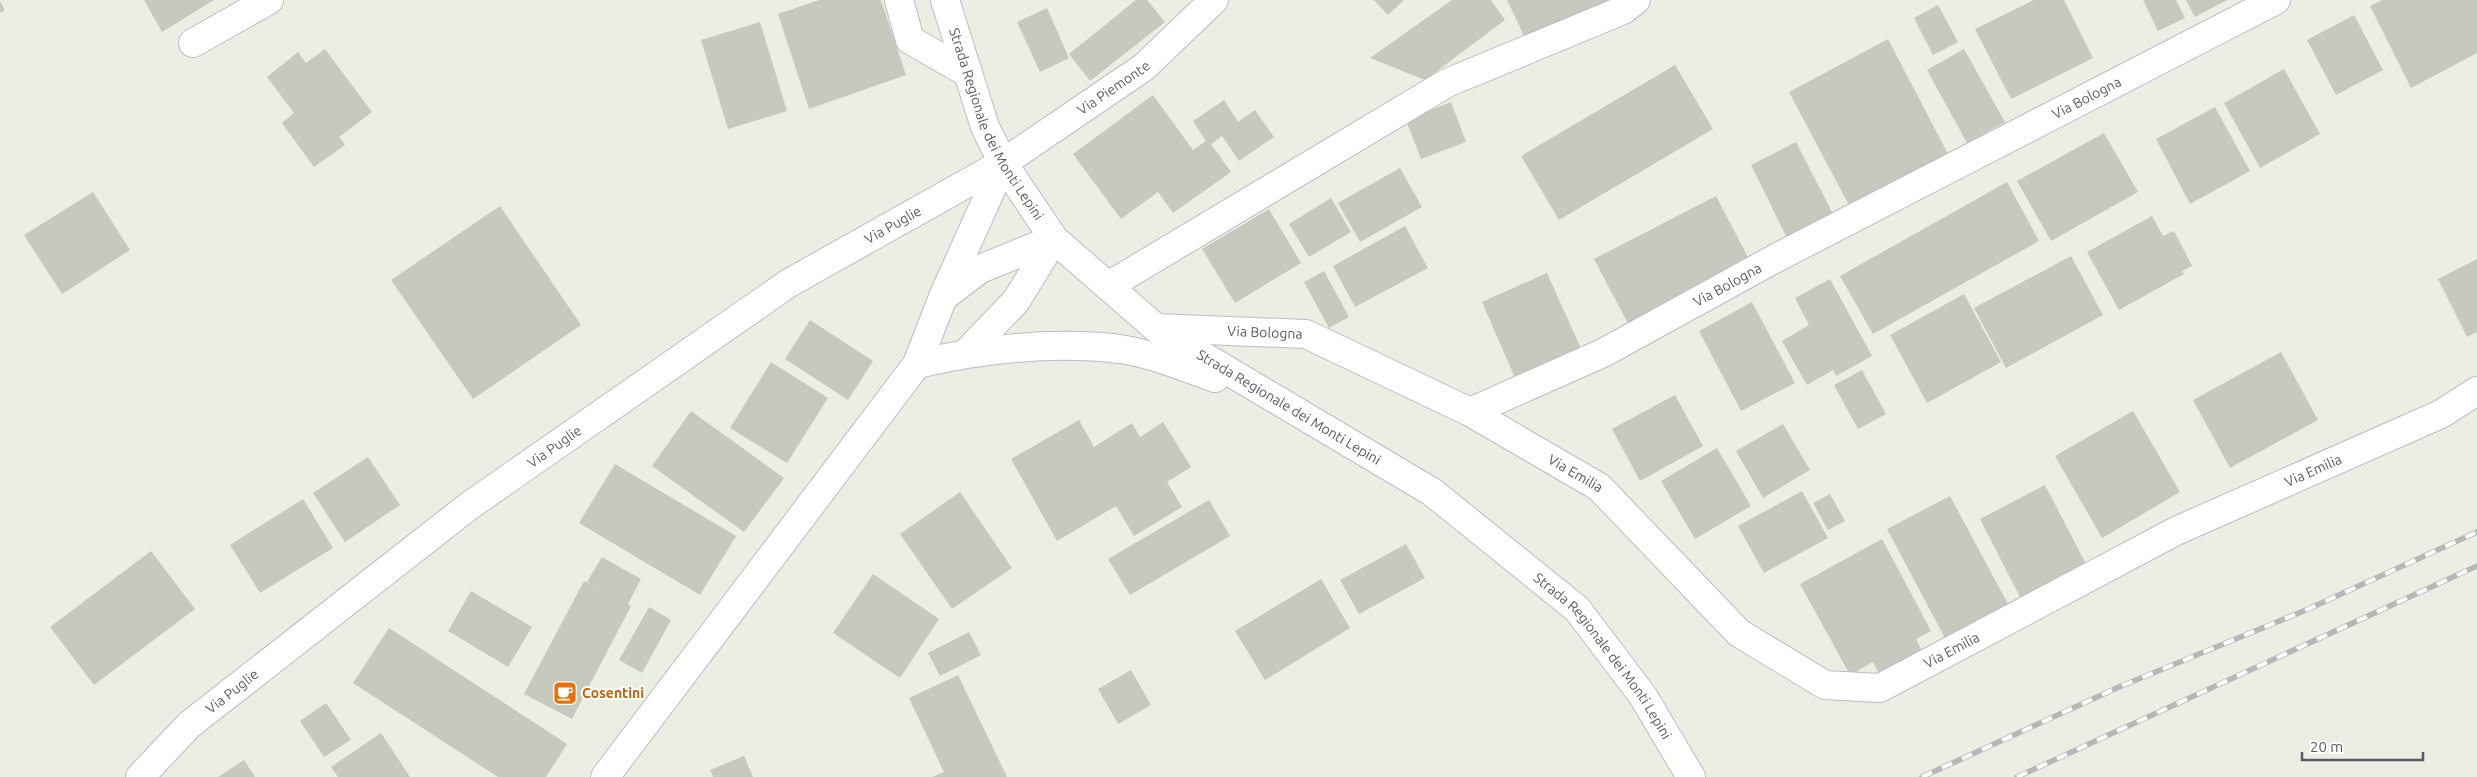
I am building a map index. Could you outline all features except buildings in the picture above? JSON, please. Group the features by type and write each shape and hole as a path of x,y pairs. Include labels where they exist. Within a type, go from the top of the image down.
{"street":[{"path":"193,43 269,0"},
{"path":"899,0 910,40 968,73"},
{"name":"Strada Regionale dei Monti Lepini","path":"944,0 985,127 1003,163 1054,238 1156,328 1275,401 1432,492 1577,609 1644,696 1691,777"},
{"name":"Via Piemonte","path":"1003,163 1144,67 1214,0"},
{"path":"1108,286 1447,83 1623,10 1636,0"},
{"name":"Via Bologna","path":"1156,328 1306,334 1470,412 1603,353 1787,253 2276,0"},
{"path":"605,777 916,364 942,297 1003,163"},
{"name":"Via Puglie","path":"140,777 189,724 469,506 789,283 1003,163"},
{"path":"942,297 980,268 1054,238"},
{"path":"967,352 1016,301 1054,238"},
{"path":"916,364 967,352 1063,346 1121,350 1167,361 1275,401"},
{"name":"Via Emilia","path":"1470,412 1599,488 1739,633 1825,686 1880,688 2176,531 2441,414 2477,392"}],"railway":[{"path":"1922,777 2119,687 2306,610 2477,532"},
{"path":"2017,777 2477,566"}],"place":[{"name":"Cosentini","path":"565,693"}]}
